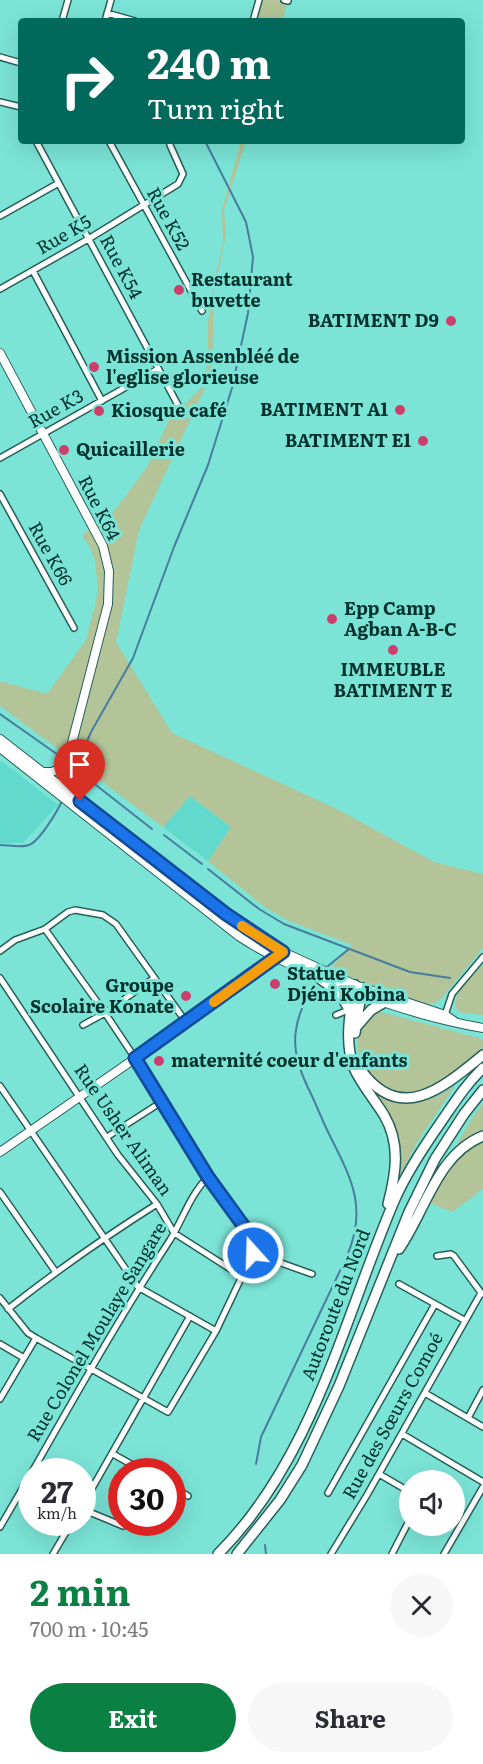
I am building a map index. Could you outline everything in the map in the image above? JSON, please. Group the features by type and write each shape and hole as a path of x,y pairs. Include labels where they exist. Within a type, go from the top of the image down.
{"highway":[{"path":"316,976 339,992 350,1011"},
{"path":"358,990 350,1011 350,1052 354,1066 389,1125 396,1148 395,1175 384,1227"},
{"path":"358,990 354,1045 360,1068 376,1086 396,1096 414,1098 431,1093 449,1082 483,1055"},
{"path":"356,1028 371,1010 383,1003"},
{"name":"Autoroute du Nord","path":"218,1554 268,1494 307,1424 396,1197 427,1142 467,1083 483,1068"},
{"name":"Autoroute du Nord","path":"237,1554 280,1500 302,1465 339,1386 409,1212 435,1159 464,1114 483,1090"},
{"path":"390,1261 405,1240 436,1182 450,1162 462,1148 483,1136"}],"main road":[{"name":"Rue K64","path":"0,353 103,546 110,571 108,604 59,790"},
{"path":"0,739 41,772 59,790 80,801 226,914 283,952 383,1003 444,1018"},
{"path":"0,748 59,790 240,937 274,958 316,976 455,1022 483,1028"},
{"path":"41,772 52,772 67,765 80,801"},
{"path":"0,1152 283,952"}],"street":[{"path":"63,18 68,0"},
{"path":"106,18 111,0"},
{"path":"254,18 259,0"},
{"path":"107,13 124,18"},
{"path":"0,57 18,62"},
{"path":"0,102 18,106"},
{"name":"Rue K54","path":"37,144 179,407"},
{"name":"Rue K52","path":"111,144 202,311"},
{"name":"Rue K5","path":"0,289 90,238 178,184 182,179 181,166 170,145"},
{"path":"0,216 57,184"},
{"path":"33,271 102,401"},
{"name":"Rue K3","path":"0,458 159,369"},
{"name":"Rue K66","path":"0,494 74,628"},
{"path":"0,951 15,940 45,929 68,912 75,910 103,915 116,924 186,1022"},
{"path":"0,1298 36,1338 168,1412 216,1331 253,1253 253,1239 208,1177 163,1101 105,1012 45,929"},
{"path":"444,1018 452,994 483,957"},
{"name":"Rue Usher Aliman","path":"0,978 107,1137 157,1204 174,1233 243,1277"},
{"path":"83,1024 105,1012 154,978"},
{"path":"336,1016 350,1011"},
{"path":"0,1086 138,1287 216,1331"},
{"path":"107,1137 163,1101"},
{"name":"Rue Colonel Moulaye Sangare","path":"40,1458 138,1287 174,1233 197,1189 208,1177"},
{"path":"0,1192 55,1271"},
{"path":"8,1309 55,1271 157,1204"},
{"path":"253,1253 312,1274"},
{"path":"438,1256 451,1254 454,1256 482,1294"},
{"path":"399,1284 464,1320"},
{"name":"Rue des Sœurs Comoé","path":"331,1554 402,1434 464,1320 482,1294"},
{"path":"328,1492 435,1304"},
{"path":"96,1483 190,1316"},
{"path":"0,1399 36,1338"},
{"path":"0,1344 24,1358"},
{"path":"468,1418 483,1390"},
{"path":"425,1393 483,1427"},
{"path":"402,1434 483,1482"},
{"path":"113,1454 120,1458"},
{"path":"379,1474 399,1486"},
{"path":"465,1517 483,1487"},
{"name":"Rue Colonel Moulaye Sangare","path":"0,1527 18,1496"},
{"path":"53,1554 64,1536"},
{"path":"392,1554 401,1536"},
{"path":"444,1554 454,1536"}],"shaded area":[{"path":"0,760 58,805 23,843 0,843"},
{"path":"190,796 231,827 208,861 163,827"}],"green space":[{"path":"263,0 288,0 283,18 258,18"},
{"path":"240,144 245,144 224,210 226,235 214,292 212,373 139,530 116,642 172,733 337,809 434,862 483,874 483,948 441,999 435,1003 422,1004 330,969 352,945 289,921 263,906 208,861 231,827 190,796 163,827 0,706 0,681 47,694 86,640 98,589 95,561 82,535 116,509 147,467 169,420 204,385 208,358 208,322 223,243 222,210"},
{"path":"483,964 483,1015 458,1012 456,999 458,993"},
{"path":"377,1011 483,1039 483,1048 435,1087 413,1092 394,1091 376,1080 364,1066 358,1049 357,1040 360,1029 366,1020"},
{"path":"455,1086 419,1139 400,1175 400,1149 395,1130 375,1093 416,1101 434,1097"},
{"path":"483,1103 483,1189 452,1212 430,1203 460,1139"}],"waterway":[{"path":"73,774 91,732 133,658 174,547 208,465 232,388 248,313 253,257 246,222 207,144"},
{"path":"0,714 61,757"},
{"path":"78,771 152,829"},
{"path":"0,845 29,845 48,825 63,799"},
{"path":"164,835 202,864"},
{"path":"208,869 259,909 284,924 410,972 450,978"},
{"path":"328,966 349,949"},
{"path":"256,1464 261,1437 347,1256 356,1222 356,1207 350,1179 305,1080 295,1047 297,1024 313,987"},
{"path":"265,1545 266,1554"}],"slow traffic":[{"path":"214,1002 283,952 242,926"}],"place":[{"name":"Restaurant buvette","path":"179,290"},
{"name":"BATIMENT D9","path":"451,321"},
{"name":"Mission Assenbléé de l'eglise glorieuse","path":"94,367"},
{"name":"BATIMENT A1","path":"400,410"},
{"name":"Kiosque café","path":"99,411"},
{"name":"BATIMENT E1","path":"423,441"},
{"name":"Quicaillerie","path":"64,450"},
{"name":"Epp Camp Agban A-B-C","path":"332,619"},
{"name":"IMMEUBLE BATIMENT E","path":"393,650"},
{"name":"Statue Djéni Kobina","path":"275,984"},
{"name":"Groupe Scolaire Konate","path":"186,996"},
{"name":"maternité coeur d'enfants","path":"159,1061"}],"route":[{"path":"80,801 226,914 257,937 283,952 135,1058 208,1177 253,1239 253,1253"}]}
